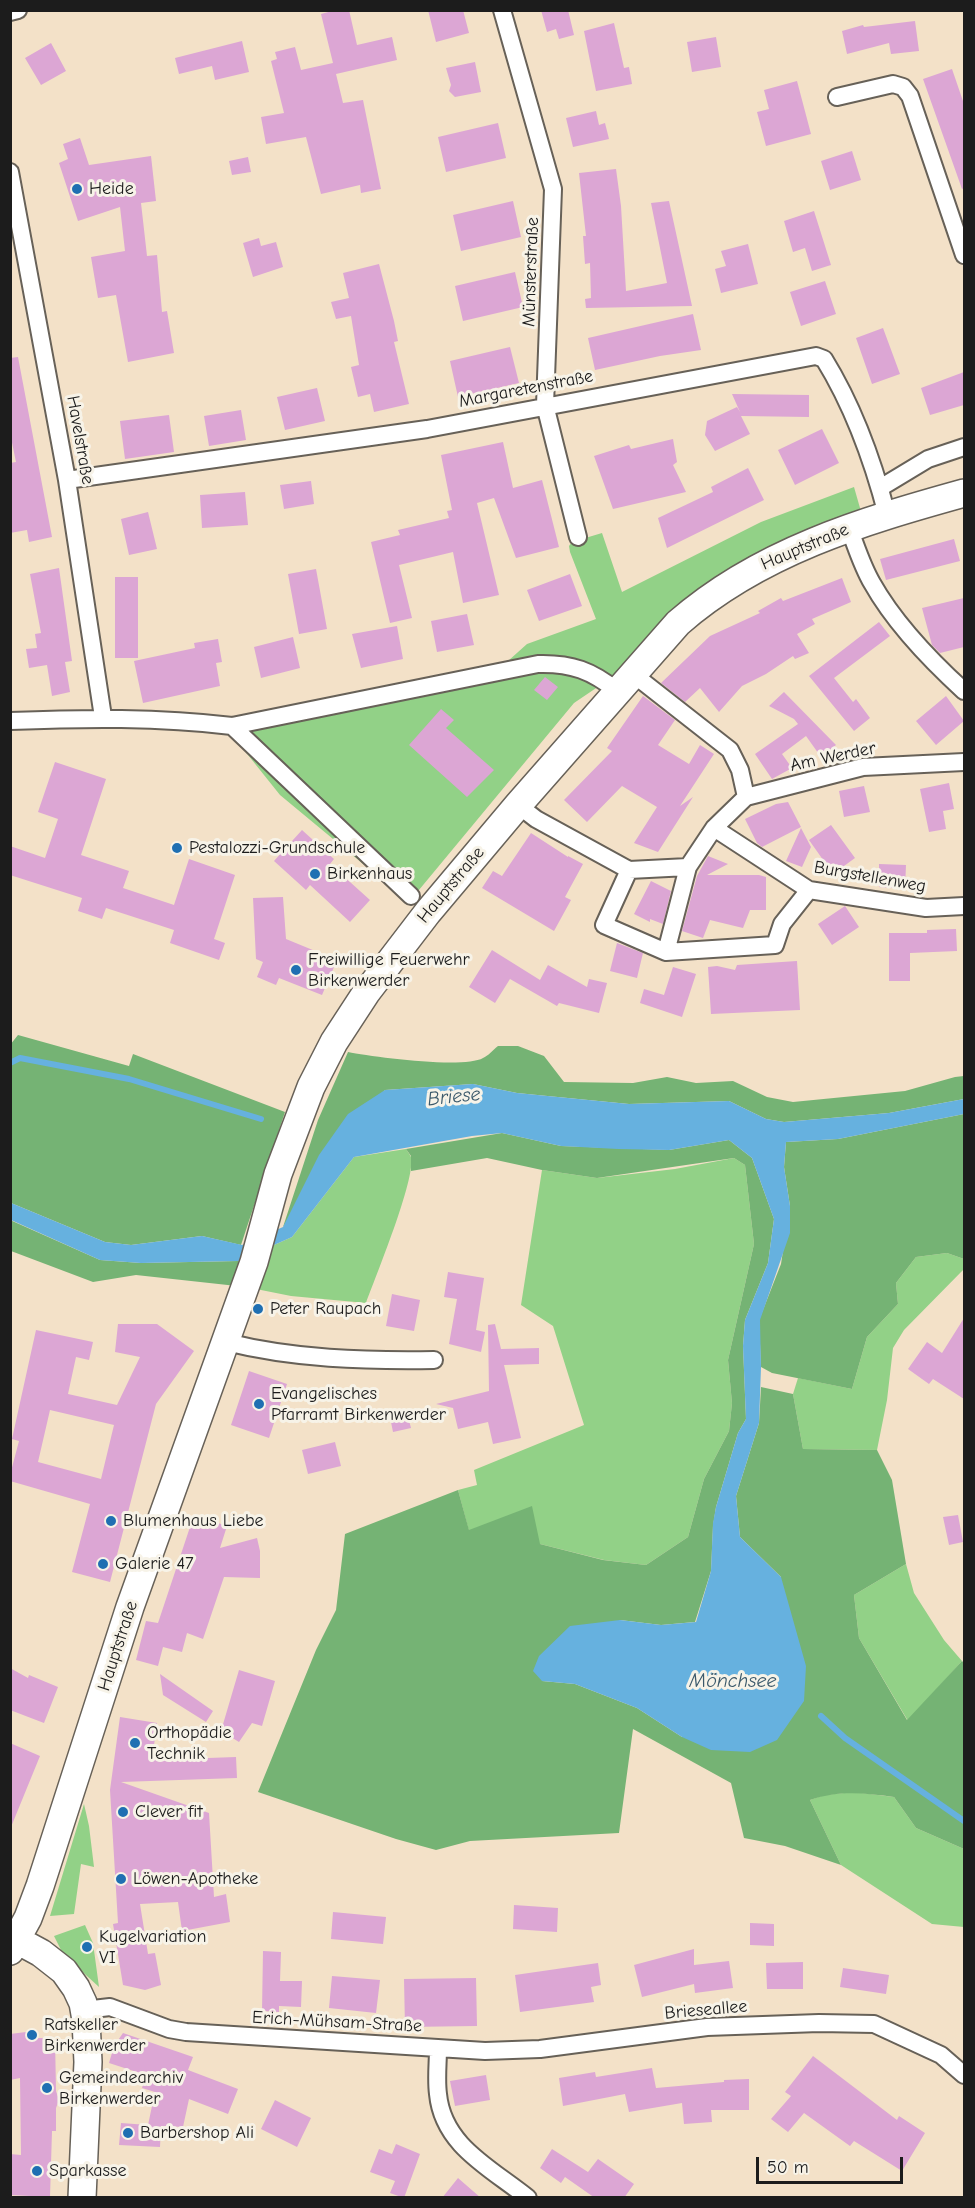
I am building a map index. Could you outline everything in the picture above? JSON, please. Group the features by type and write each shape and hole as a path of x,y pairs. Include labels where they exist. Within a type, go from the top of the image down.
{"main road":[{"name":"Hauptstraße","path":"14,1946 40,1886 130,1607 254,1262 278,1174 311,1087 334,1042 366,993 402,945 518,805 678,623 712,595 765,564 887,514 964,493"},
{"path":"14,1946 41,1953 64,1971 76,1988 84,2010 88,2062 82,2198"}],"street":[{"path":"10,12 18,10"},
{"name":"Münsterstraße","path":"502,10 553,189 545,405 578,537"},
{"path":"837,97 893,84 903,87 910,96 964,255"},
{"name":"Havelstraße","path":"10,172 68,480 103,717"},
{"name":"Margaretenstraße","path":"68,480 428,429 545,405 816,356 824,358 834,376 869,455 887,514"},
{"path":"880,488 928,459 964,447"},
{"path":"849,528 872,583 887,606 933,664 964,691"},
{"path":"10,721 103,717 182,720 232,726 538,664 571,667 625,683 730,750 740,770 746,797"},
{"name":"Hauptstraße","path":"232,726 411,896"},
{"name":"Am Werder","path":"666,952 688,867 714,828 746,797 863,767 964,762"},
{"path":"518,805 536,819 629,870 688,867"},
{"name":"Burgstellenweg","path":"714,828 809,890 926,908 964,906"},
{"path":"629,870 604,925 666,952 775,945 782,924 809,890"},
{"path":"226,1342 263,1351 286,1353 368,1360 434,1360"},
{"name":"Erich-Mühsam-Straße","path":"84,2010 110,2007 169,2029 186,2032 438,2048 438,2093 441,2110 453,2137 472,2157 520,2195"},
{"name":"Brieseallee","path":"438,2048 485,2051 540,2049 706,2027 819,2023 874,2024 941,2055 964,2074"}],"green space":[{"path":"854,487 862,515 846,519 574,703 409,902 280,795 228,730 508,661 527,644 596,619 570,552 569,546 572,542 602,533 622,592 761,522"},
{"path":"18,1035 129,1066 133,1054 285,1112 241,1245 202,1236 131,1245 105,1242 11,1203 10,1045"},
{"path":"498,1046 518,1046 544,1056 564,1082 633,1083 667,1077 696,1083 733,1081 767,1097 793,1102 905,1091 964,1076 964,1099 889,1113 784,1122 766,1119 729,1101 629,1104 517,1093 473,1084 385,1090 283,1227 318,1120 348,1052 396,1059 457,1062 483,1058"},
{"path":"964,1114 964,1259 947,1253 916,1257 896,1283 898,1304 867,1337 852,1389 772,1373 761,1367 759,1320 781,1264 790,1206 784,1167 786,1142 838,1139"},
{"path":"502,1133 561,1146 669,1150 729,1140 752,1158 774,1219 768,1263 745,1320 743,1346 746,1419 738,1433 716,1507 711,1571 695,1622 661,1625 620,1620 542,1681 575,1684 637,1708 682,1737 781,1577 740,1537 736,1496 759,1423 761,1387 793,1394 803,1449 877,1450 892,1480 906,1564 854,1595 859,1638 907,1720 962,1661 964,1663 964,1849 916,1828 894,1797 862,1794 831,1795 810,1800 841,1865 785,1846 744,1838 731,1783 633,1729 619,1833 470,1841 436,1850 396,1839 258,1792 316,1650 336,1610 345,1534 458,1490 469,1530 532,1506 540,1544 603,1560 646,1565 688,1537 704,1479 729,1431 732,1403 728,1360 754,1244 745,1165 734,1158 597,1178 542,1170 487,1158 411,1171 411,1156 406,1149"},
{"path":"406,1149 411,1157 407,1186 394,1229 366,1303 291,1296 246,1287 238,1261 292,1237 354,1157"},
{"path":"734,1158 745,1165 754,1244 728,1360 732,1403 729,1431 704,1479 688,1537 646,1565 604,1560 540,1544 469,1531 458,1490 477,1485 474,1470 584,1425 553,1326 521,1305 542,1170 597,1178 675,1169"},
{"path":"10,1220 100,1260 141,1263 238,1261 246,1287 136,1275 93,1282 11,1251"},
{"path":"947,1253 964,1259 964,1269 904,1330 893,1348 887,1400 877,1450 803,1449 793,1394 798,1378 852,1389 867,1337 898,1304 896,1283 916,1257"},
{"path":"906,1564 914,1593 944,1640 962,1661 908,1721 859,1638 854,1595"},
{"path":"854,1792 894,1797 916,1828 964,1849 964,1927 932,1924 841,1865 810,1800 824,1795"},
{"path":"84,1804 94,1867 81,1864 74,1914 50,1916"},
{"path":"85,1925 93,1943 99,1987 63,1954 54,1936"}],"water":[{"path":"473,1084 517,1093 629,1104 729,1101 766,1119 784,1122 889,1113 964,1099 964,1114 838,1139 786,1142 784,1167 790,1206 790,1233 760,1320 759,1423 736,1496 740,1537 781,1577 806,1666 804,1701 777,1740 750,1752 711,1750 682,1737 637,1708 575,1684 542,1681 533,1671 539,1656 570,1626 620,1620 661,1625 696,1622 711,1571 716,1507 738,1433 746,1419 743,1346 745,1320 768,1263 774,1219 752,1158 729,1140 669,1150 618,1149 561,1146 502,1133 472,1136 354,1157 292,1237 238,1261 141,1263 100,1260 11,1220 11,1203 105,1242 131,1245 202,1236 242,1245 283,1227 319,1155 348,1114 385,1090"}],"building":[{"path":"336,10 349,10 357,45 392,37 397,60 336,74 343,103 363,100 381,189 361,193 360,185 321,194 306,137 266,144 261,117 284,113 271,61 277,59 275,52 295,47 301,70 333,63 321,14"},
{"path":"428,10 463,10 469,33 436,42"},
{"path":"541,10 568,10 574,35 559,39 556,29 547,32"},
{"path":"915,21 919,51 891,54 889,43 847,54 842,31 863,25 864,27"},
{"path":"614,23 624,68 629,67 632,84 596,91 584,31"},
{"path":"716,37 721,67 692,72 687,42"},
{"path":"242,41 249,72 215,80 212,66 179,74 175,58"},
{"path":"51,43 66,71 41,85 25,58"},
{"path":"475,62 481,92 455,97 449,91 451,85 446,68"},
{"path":"952,69 964,104 964,188 962,189 923,79"},
{"path":"797,81 811,134 766,146 757,112 769,109 764,90"},
{"path":"596,111 599,125 605,123 609,139 573,147 566,118"},
{"path":"498,123 506,158 446,172 438,137"},
{"path":"80,138 89,165 151,156 156,201 141,203 147,256 157,255 162,312 167,311 174,353 128,362 116,295 98,298 91,257 125,251 120,207 78,221 59,163 68,159 63,144"},
{"path":"852,151 861,180 830,190 821,161"},
{"path":"248,157 251,172 232,175 229,161"},
{"path":"616,169 621,206 626,291 667,283 651,203 669,201 692,306 586,308 585,299 591,298 590,263 585,264 583,236 586,236 579,173"},
{"path":"513,201 521,237 461,251 453,215"},
{"path":"814,211 831,265 812,271 805,248 793,252 784,221"},
{"path":"259,238 261,246 276,242 283,267 253,277 243,243"},
{"path":"748,244 758,284 721,293 715,269 726,266 721,251"},
{"path":"379,264 394,321 398,341 394,342 409,404 374,412 370,394 358,397 351,367 359,365 351,316 336,319 331,302 349,298 343,273"},
{"path":"515,272 523,307 463,321 455,286"},
{"path":"825,281 836,314 801,326 790,292"},
{"path":"693,314 701,350 595,370 588,338"},
{"path":"883,328 900,374 872,384 856,338"},
{"path":"510,347 519,383 458,397 450,361"},
{"path":"18,357 52,537 29,542 27,530 10,533 10,463 16,462 10,433 10,358"},
{"path":"964,372 964,405 930,415 921,388"},
{"path":"317,388 325,421 285,430 277,397"},
{"path":"732,394 809,395 809,417 741,416 750,434 715,451 705,435 707,421 737,407 740,412"},
{"path":"241,410 246,440 209,446 204,416"},
{"path":"169,415 174,452 125,459 120,421"},
{"path":"822,429 839,463 795,485 778,450"},
{"path":"673,439 677,462 673,465 686,492 613,509 594,456 629,445 631,449"},
{"path":"503,442 513,488 542,480 559,547 516,558 494,498 477,503 499,595 463,603 453,552 399,565 412,618 390,623 371,542 400,535 398,530 449,518 447,511 452,510 441,455"},
{"path":"748,468 764,500 667,548 658,518 713,492 711,487"},
{"path":"311,481 314,504 284,509 280,485"},
{"path":"245,492 248,525 202,528 200,495"},
{"path":"148,512 157,549 129,555 121,519"},
{"path":"954,539 960,561 886,580 880,559"},
{"path":"59,568 72,661 65,662 70,692 52,696 47,665 29,668 26,649 37,648 35,634 41,633 30,574"},
{"path":"316,569 327,629 299,634 288,574"},
{"path":"570,574 582,606 539,621 527,590"},
{"path":"115,577 138,577 138,658 115,658"},
{"path":"842,578 851,602 812,619 815,624 797,634 809,653 795,659 793,656 766,674 742,686 719,712 700,688 685,702 661,683 710,636 760,613 758,611 781,598 783,601"},
{"path":"964,598 964,647 940,653 932,645 922,608"},
{"path":"467,614 474,645 437,652 431,621"},
{"path":"879,622 890,636 834,678 853,702 856,699 870,718 854,731 809,676"},
{"path":"397,626 403,659 361,668 352,634"},
{"path":"293,637 300,668 261,678 254,647"},
{"path":"218,639 222,662 216,663 220,686 143,703 134,661 195,648 194,643"},
{"path":"545,677 558,687 547,700 534,690"},
{"path":"784,692 836,745 821,757 806,736 782,754 792,768 772,779 755,754 798,724 794,719 769,706"},
{"path":"643,696 675,720 658,745 689,764 700,745 714,754 680,806 693,797 658,852 634,843 657,807 622,786 587,822 564,800 612,751 607,748"},
{"path":"946,696 964,721 936,745 916,721"},
{"path":"441,709 454,720 446,728 494,770 467,797 409,745"},
{"path":"55,762 106,779 81,855 129,871 123,888 174,905 189,859 235,875 214,939 225,943 219,960 170,943 174,930 106,908 102,919 78,911 82,898 10,875 10,846 45,858 58,819 38,812"},
{"path":"949,783 954,809 943,811 946,829 929,832 920,789"},
{"path":"864,786 870,812 844,817 839,791"},
{"path":"788,802 801,827 762,847 757,843 745,819 776,804"},
{"path":"831,825 855,858 833,874 809,840"},
{"path":"801,828 811,847 802,867 786,861"},
{"name":"Birkenhaus","path":"302,830 334,859 330,864 370,900 350,922 310,885 306,890 274,861"},
{"path":"531,833 583,864 565,897 571,900 554,931 482,888 493,871 502,876"},
{"path":"708,856 728,864 707,875 766,877 766,910 750,910 743,928 710,920 703,938 682,931 697,876"},
{"path":"879,864 906,865 905,889 879,887"},
{"path":"651,881 671,891 663,924 650,919 650,922 634,914"},
{"name":"Freiwillige Feuerwehr Birkenwerder","path":"283,897 286,939 337,960 322,995 279,978 276,985 257,977 263,962 256,959 253,898"},
{"path":"845,906 859,927 832,945 818,924"},
{"path":"956,929 957,951 910,953 910,981 889,981 889,933 927,933 927,930"},
{"path":"617,943 643,953 637,978 610,971"},
{"path":"492,950 540,980 548,965 587,987 589,979 607,983 599,1013 559,1003 557,1006 510,979 495,1003 469,987"},
{"path":"797,961 800,1010 711,1014 708,967 717,966 735,970 737,965"},
{"path":"673,967 696,974 682,1017 640,1003 644,989 664,995"},
{"path":"448,1272 484,1278 476,1330 485,1332 481,1352 449,1344 457,1299 444,1297"},
{"path":"392,1294 420,1300 414,1331 386,1326"},
{"path":"964,1318 964,1399 933,1379 929,1384 908,1369 927,1342 942,1353"},
{"path":"118,1324 157,1324 194,1351 156,1404 110,1582 72,1572 90,1504 10,1481 10,1475 19,1441 12,1439 36,1330 93,1342 89,1360 76,1357 68,1394 117,1405 140,1357 115,1352","holes":["50,1410 114,1425 101,1479 38,1462"]},
{"path":"495,1324 501,1349 539,1348 539,1364 504,1365 521,1438 493,1444 488,1422 458,1429 453,1408 436,1404 489,1391 488,1325"},
{"name":"Evangelisches Pfarramt Birkenwerder","path":"249,1371 287,1384 269,1438 231,1425"},
{"path":"407,1413 411,1428 393,1432 390,1417"},
{"path":"335,1442 341,1466 308,1474 302,1450"},
{"path":"194,1515 227,1526 220,1548 257,1538 260,1551 260,1578 224,1577 203,1639 187,1633 182,1652 163,1647 158,1666 136,1660 146,1621 158,1623"},
{"path":"958,1515 963,1542 949,1545 943,1517"},
{"path":"10,1668 28,1678 29,1675 58,1687 44,1723 10,1710"},
{"path":"239,1670 275,1681 262,1726 252,1723 239,1742 221,1731"},
{"path":"160,1674 213,1711 206,1722 163,1695"},
{"path":"120,1717 157,1723 152,1760 236,1757 237,1778 121,1782 209,1813 214,1897 226,1894 230,1922 182,1931 178,1902 140,1904 148,1954 155,1953 161,1985 145,1990 123,1985 113,1924 118,1923 110,1790"},
{"path":"10,1743 40,1756 11,1827 10,1827"},
{"path":"514,1905 558,1908 557,1932 513,1929"},
{"path":"333,1912 386,1917 383,1944 331,1939"},
{"path":"750,1923 774,1924 774,1946 750,1945"},
{"path":"694,1949 694,1965 729,1961 733,1988 695,1993 694,1984 642,1997 634,1965"},
{"path":"263,1951 281,1952 280,1981 302,1981 301,2007 279,2006 279,2012 262,2011"},
{"path":"803,1962 803,1989 767,1989 766,1963"},
{"path":"598,1963 601,1985 591,1987 594,2002 520,2012 515,1975"},
{"path":"843,1968 889,1975 886,1994 840,1987"},
{"path":"332,1976 380,1980 376,2013 329,2008"},
{"path":"476,1978 477,2026 405,2027 404,1979"},
{"path":"26,2032 27,2038 55,2038 56,2091 59,2100 56,2108 56,2131 52,2131 50,2197 10,2195 10,2154 21,2155 20,2078 10,2080 10,2034"},
{"path":"123,2033 193,2057 188,2070 238,2089 228,2114 189,2099 183,2127 161,2126 160,2147 119,2145 121,2123 148,2125 155,2092 142,2088 146,2075 109,2063 114,2046"},
{"path":"813,2056 897,2120 899,2116 925,2133 902,2171 854,2141 850,2146 804,2113 788,2132 771,2119 791,2096 785,2092"},
{"path":"652,2068 656,2088 749,2079 749,2110 711,2110 712,2122 684,2124 682,2103 629,2112 625,2094 563,2106 559,2078 595,2072 596,2077"},
{"path":"486,2075 490,2100 455,2106 450,2081"},
{"path":"275,2100 311,2118 297,2147 261,2129"},
{"path":"396,2144 420,2154 404,2198 390,2193 395,2181 370,2172 379,2149 392,2154"},
{"path":"552,2149 588,2172 598,2159 634,2184 624,2198 595,2198 565,2177 561,2183 540,2168"},
{"path":"458,2178 481,2198 442,2198"}],"waterway":[{"path":"10,1063 20,1058 129,1079 261,1119"},
{"path":"821,1716 845,1738 964,1821"}],"place":[{"name":"Heide","path":"77,189"},
{"name":"Pestalozzi-Grundschule","path":"177,848"},
{"name":"Birkenhaus","path":"315,874"},
{"name":"Freiwillige Feuerwehr Birkenwerder","path":"296,970"},
{"name":"Peter Raupach","path":"258,1309"},
{"name":"Evangelisches Pfarramt Birkenwerder","path":"259,1404"},
{"name":"Blumenhaus Liebe","path":"111,1521"},
{"name":"Galerie 47","path":"103,1564"},
{"name":"Orthopädie Technik","path":"135,1743"},
{"name":"Clever fit","path":"123,1812"},
{"name":"Löwen-Apotheke","path":"121,1879"},
{"name":"Kugelvariation VI","path":"87,1947"},
{"name":"Ratskeller Birkenwerder","path":"32,2035"},
{"name":"Gemeindearchiv Birkenwerder","path":"47,2088"},
{"name":"Barbershop Ali","path":"128,2133"},
{"name":"Sparkasse","path":"37,2171"}],"water label":[{"name":"Briese","path":"454,1097"},
{"name":"Mönchsee","path":"733,1681"}]}
